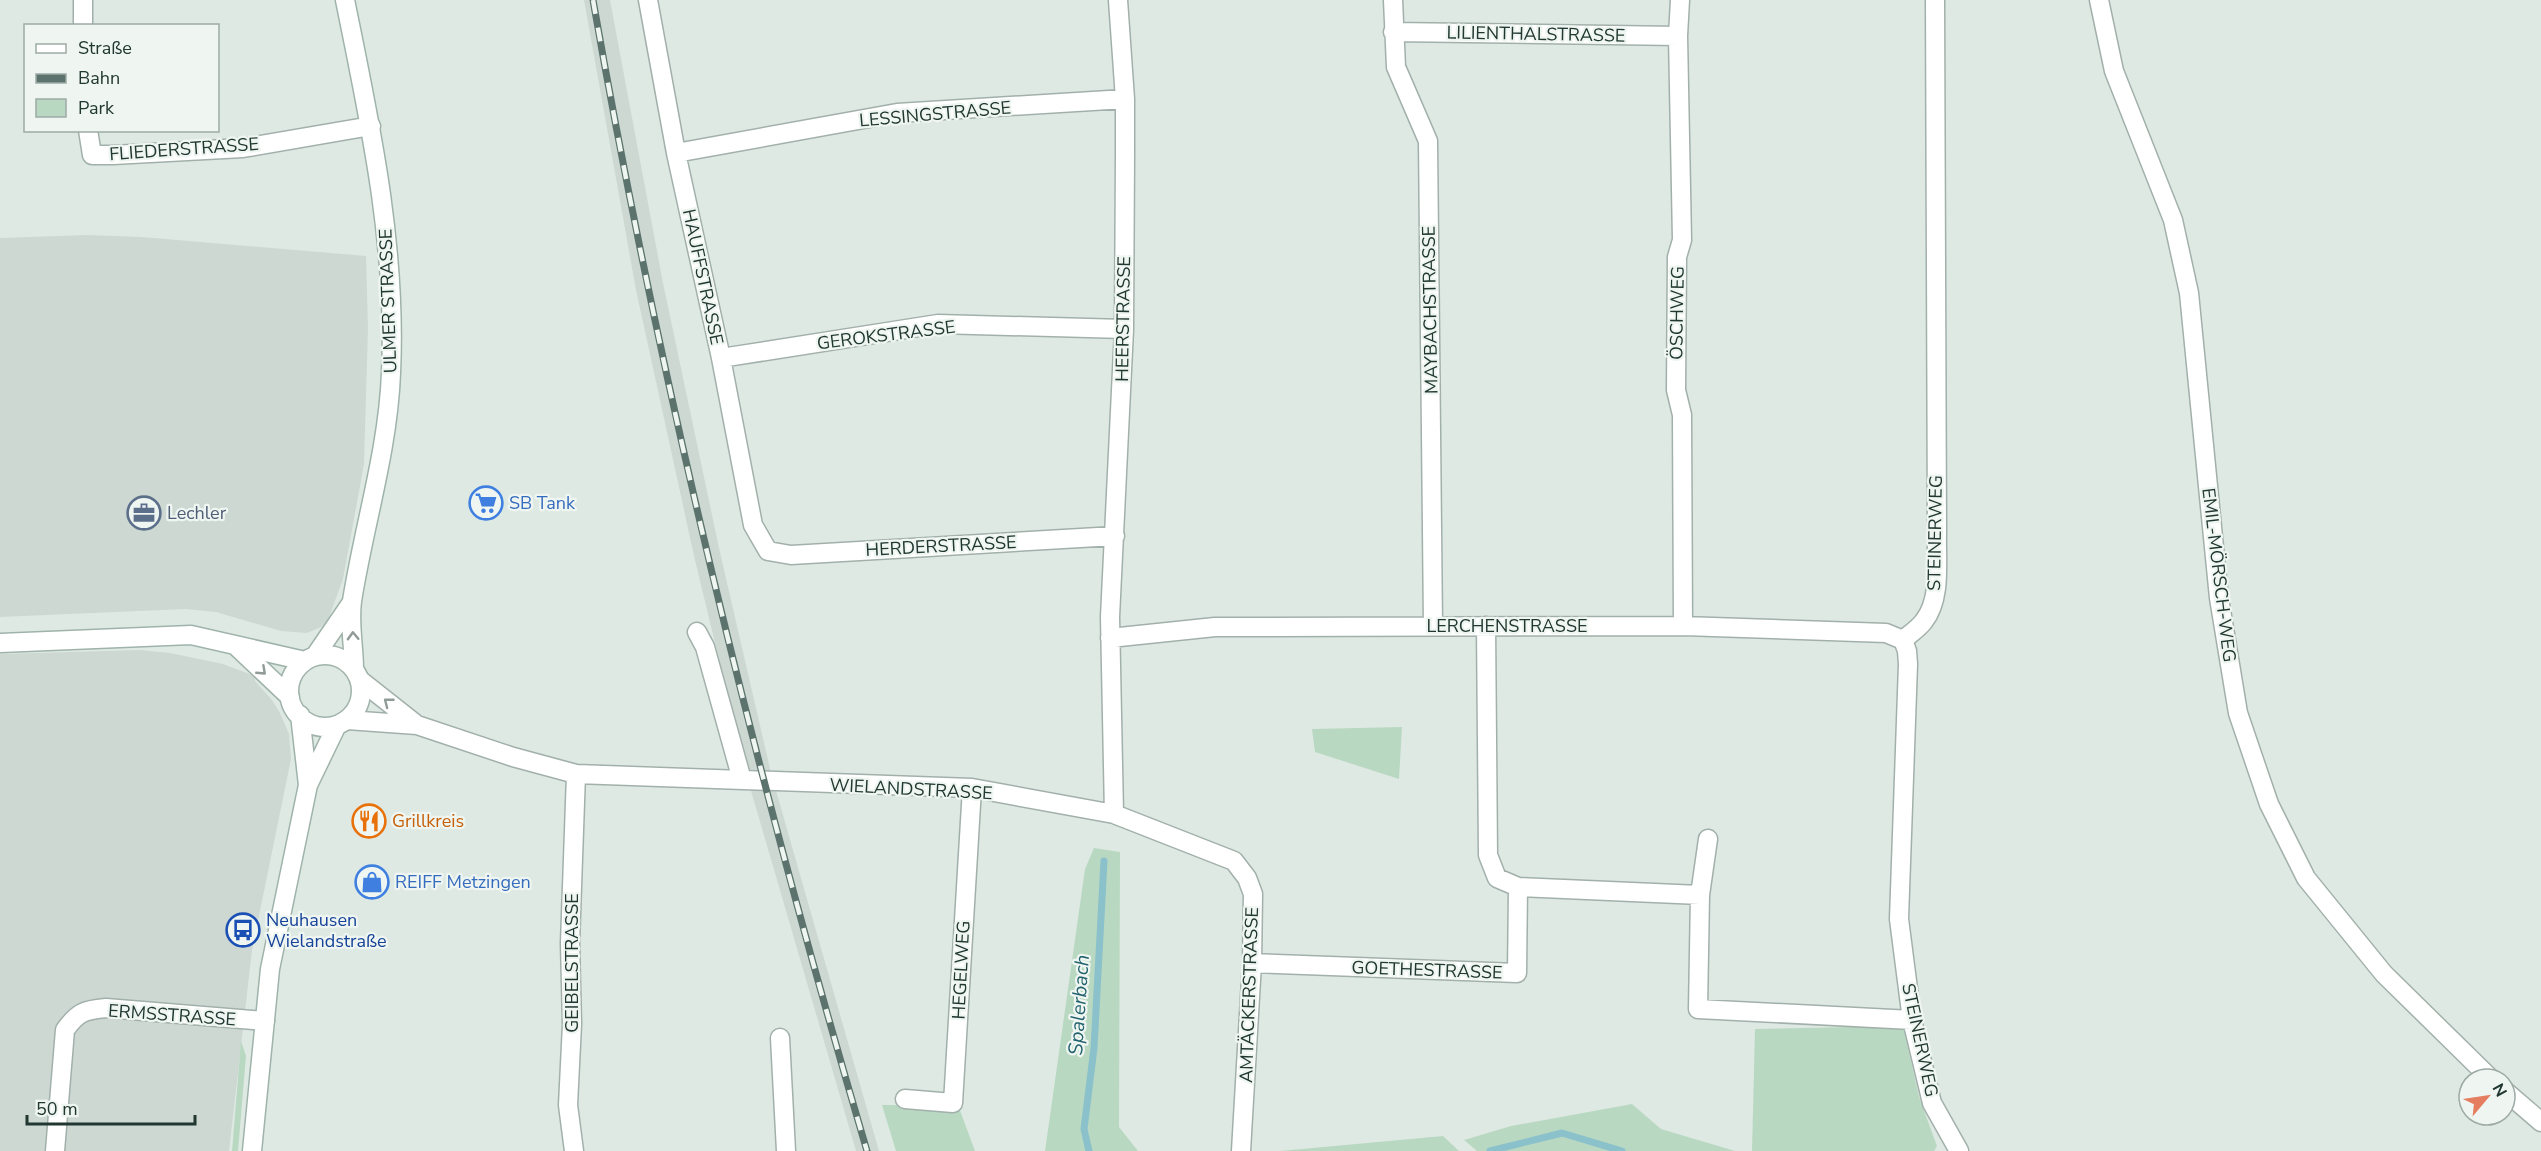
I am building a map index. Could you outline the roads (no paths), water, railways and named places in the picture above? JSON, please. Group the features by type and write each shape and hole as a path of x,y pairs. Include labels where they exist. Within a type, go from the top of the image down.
{"street":[{"path":"82,0 83,24"},
{"name":"ULMER STRASSE","path":"308,785 342,722 360,702 352,602 385,442 391,373 389,245 371,126 345,0"},
{"name":"HAUFFSTRASSE","path":"648,0 675,153 721,358 753,525 768,551"},
{"name":"HEERSTRASSE","path":"1110,638 1124,329 1125,99 1118,0"},
{"name":"MAYBACHSTRASSE","path":"1393,0 1396,67 1428,141 1433,627"},
{"name":"ÖSCHWEG","path":"1680,0 1678,36 1682,240 1677,257 1676,390 1682,415 1683,626"},
{"name":"STEINERWEG","path":"1935,0 1937,533 1935,595 1931,610 1924,622 1903,640 1908,664 1899,920 1912,1020 1932,1103 1959,1151"},
{"name":"EMIL-MÖRSCH-WEG","path":"2099,0 2114,71 2173,220 2189,293 2219,598 2238,713 2269,804 2306,878 2384,974 2479,1067"},
{"name":"LILIENTHALSTRASSE","path":"1393,32 1678,36"},
{"name":"LESSINGSTRASSE","path":"675,153 897,113 1125,99"},
{"name":"FLIEDERSTRASSE","path":"88,132 92,155 113,155 243,148 371,126"},
{"name":"GEROKSTRASSE","path":"721,358 938,324 1124,329"},
{"name":"HERDERSTRASSE","path":"768,551 791,555 1115,536"},
{"name":"ULMER STRASSE","path":"290,697 292,677 310,659 352,602"},
{"path":"1486,626 1488,855 1497,878 1518,887 1700,895"},
{"name":"LERCHENSTRASSE","path":"1110,638 1215,627 1683,626 1886,633 1903,640"},
{"path":"697,632 705,646 742,780"},
{"path":"0,643 190,635 310,659 326,655 337,657 346,662 357,674"},
{"path":"1110,638 1114,814"},
{"path":"233,644 290,697 300,715 308,785 270,969 252,1151"},
{"name":"WIELANDSTRASSE","path":"357,674 417,725"},
{"path":"300,715 317,726 342,722"},
{"name":"WIELANDSTRASSE","path":"342,722 417,725 513,757 576,774 972,788 1114,814"},
{"name":"GEIBELSTRASSE","path":"574,1151 568,1105 572,1024 570,943 576,774"},
{"name":"HEGELWEG","path":"905,1099 953,1103 972,788"},
{"name":"AMTÄCKERSTRASSE","path":"1114,814 1234,861 1247,878 1253,894 1252,963 1241,1151"},
{"path":"1708,839 1700,895 1698,1010 1912,1020"},
{"name":"GOETHESTRASSE","path":"1252,963 1517,973 1518,887"},
{"name":"ERMSSTRASSE","path":"55,1151 65,1030 75,1016 89,1010 106,1008 265,1021"},
{"path":"780,1038 786,1151"},
{"path":"2517,1101 2541,1122"}],"waterway":[{"name":"Spalerbach","path":"1089,1151 1084,1129 1094,1048 1104,861"},
{"name":"Spalerbach","path":"1490,1151 1562,1133 1622,1151"}],"railway":[{"path":"593,0 649,291 714,579 786,866 867,1151"}],"place":[{"name":"SB Tank","path":"486,503"},
{"name":"Lechler","path":"144,513"},
{"name":"Grillkreis","path":"369,821"},
{"name":"REIFF Metzingen","path":"372,882"},
{"name":"Neuhausen Wielandstraße","path":"243,930"}]}
